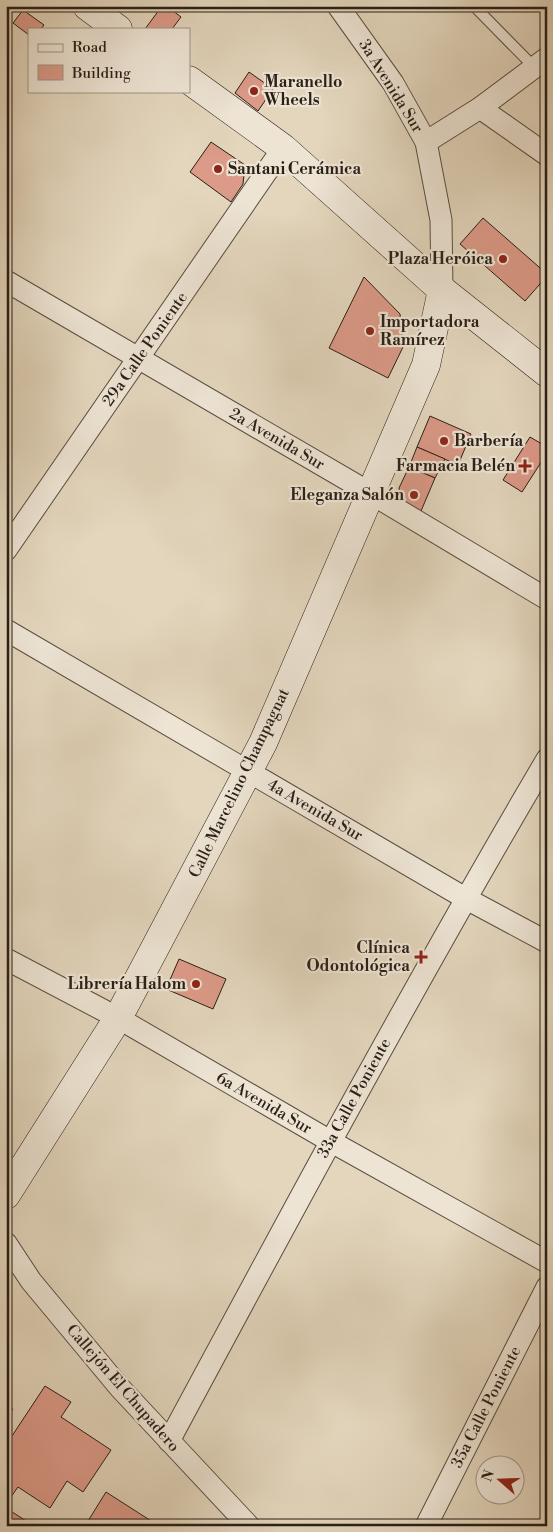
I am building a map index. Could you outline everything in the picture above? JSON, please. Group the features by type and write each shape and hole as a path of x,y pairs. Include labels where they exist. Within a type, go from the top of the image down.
{"street":[{"path":"87,6 117,28"},
{"name":"3a Avenida Sur","path":"338,6 393,83 426,142 441,220 442,290"},
{"path":"426,142 480,108 541,63"},
{"path":"190,81 283,148 442,290 547,373"},
{"path":"480,108 547,155"},
{"name":"29a Calle Poniente","path":"6,550 283,148"},
{"name":"2a Avenida Sur","path":"6,281 370,493 547,599"},
{"name":"Calle Marcelino Champagnat","path":"6,1195 118,1018 267,734 426,365 442,290"},
{"name":"4a Avenida Sur","path":"6,630 465,898 547,942"},
{"name":"33a Calle Poniente","path":"169,1441 330,1141 465,898 547,759"},
{"name":"6a Avenida Sur","path":"6,959 118,1018 330,1141 547,1262"},
{"name":"Callejón El Chupadero","path":"6,1244 31,1281 120,1388 249,1526"},
{"name":"35a Calle Poniente","path":"426,1526 547,1287"}],"lane":[{"path":"474,6 541,63"}],"building":[{"path":"162,6 167,6 181,17 173,28 146,28"},
{"path":"23,10 44,25 42,28 28,28 28,34 13,23"},
{"name":"Maranello Wheels","path":"249,72 273,89 258,111 235,93"},
{"name":"Santani Cerámica","path":"211,142 245,165 243,184 231,202 190,172"},
{"name":"Plaza Heróica","path":"483,218 547,274 525,301 460,244"},
{"name":"Importadora Ramírez","path":"364,277 400,314 403,347 388,378 329,348"},
{"name":"Barbería","path":"430,416 471,434 458,465 417,447"},
{"name":"Farmacia Belén","path":"530,437 547,447 547,453 522,492 503,480"},
{"path":"417,447 445,459 435,478 409,467"},
{"name":"Eleganza Salón","path":"409,467 435,478 421,511 401,502 399,488"},
{"name":"Librería Halom","path":"179,959 226,979 213,1009 166,989"},
{"path":"45,1386 71,1402 61,1417 111,1450 83,1492 67,1481 50,1508 18,1487 6,1504 6,1445"},
{"path":"6,1405 13,1409 6,1419"},
{"path":"106,1492 159,1526 95,1526 88,1521"},
{"path":"6,1508 34,1526 6,1526"}],"place":[{"name":"Maranello Wheels","path":"254,91"},
{"name":"Santani Cerámica","path":"218,169"},
{"name":"Plaza Heróica","path":"503,259"},
{"name":"Importadora Ramírez","path":"370,331"},
{"name":"Barbería","path":"444,441"},
{"name":"Farmacia Belén","path":"525,466"},
{"name":"Eleganza Salón","path":"414,495"},
{"name":"Clínica Odontológica","path":"421,957"},
{"name":"Librería Halom","path":"196,984"}]}
